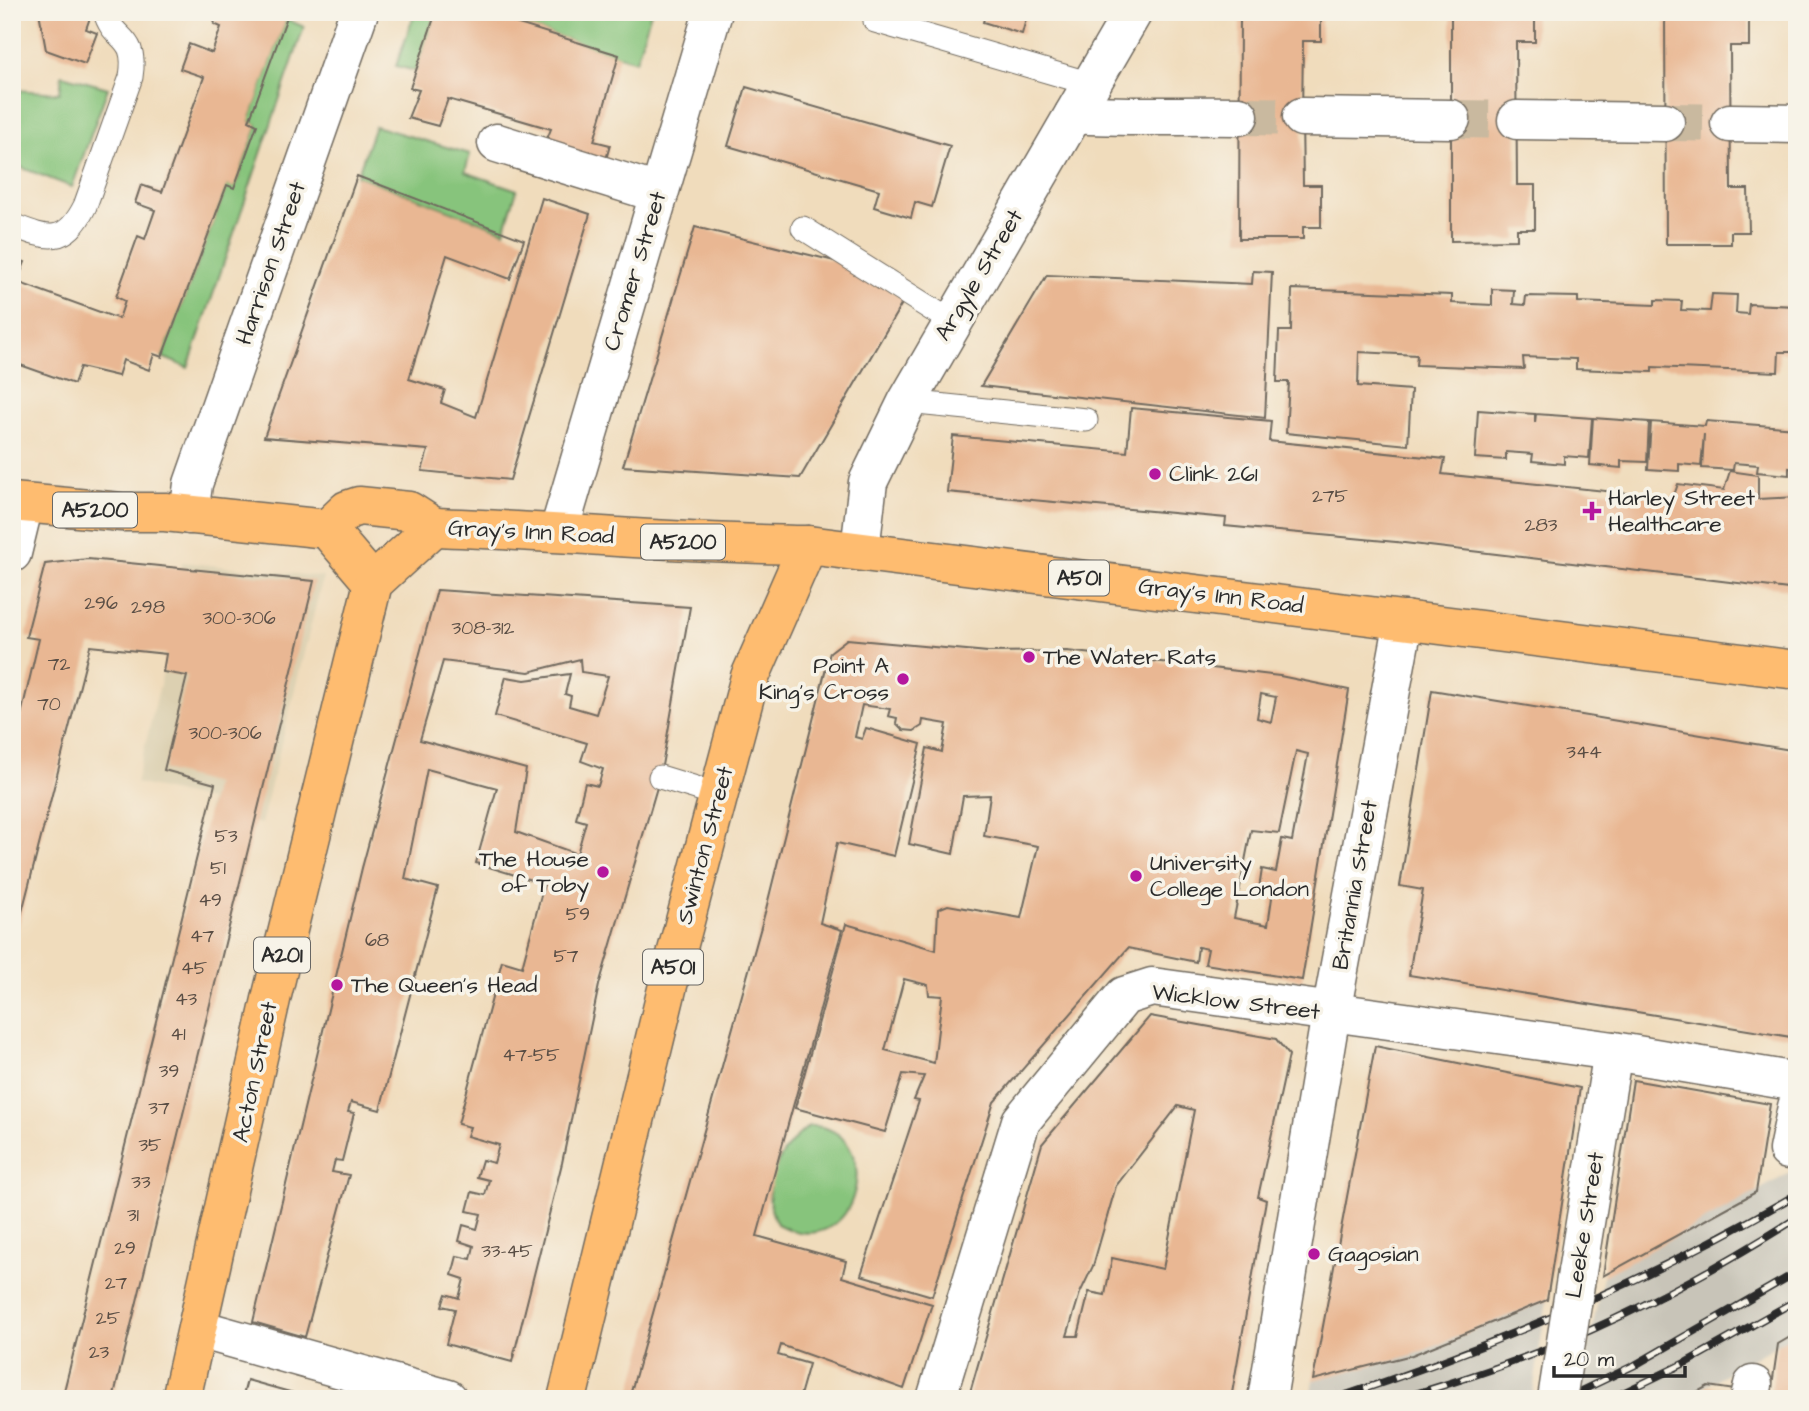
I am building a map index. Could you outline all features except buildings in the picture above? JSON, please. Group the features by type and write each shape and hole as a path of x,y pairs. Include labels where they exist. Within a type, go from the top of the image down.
{"main road":[{"name":"A5200","path":"18,503 189,515 327,529 347,510 359,506 409,511 434,527"},
{"name":"Gray's Inn Road","path":"434,527 559,531 702,544 808,545 860,550 1797,670"},
{"path":"327,529 373,583 434,527"},
{"name":"Swinton Street","path":"567,1399 668,985 750,677 808,545"},
{"name":"Acton Street","path":"181,1399 272,995 373,583"}],"street":[{"name":"Harrison Street","path":"189,515 193,484 359,12"},
{"name":"Cromer Street","path":"559,531 713,12"},
{"name":"Argyle Street","path":"860,550 868,482 907,402 1133,12"},
{"path":"1083,99 1118,118 1147,115 1239,116"},
{"path":"1302,117 1451,119"},
{"path":"1517,120 1665,122"},
{"path":"1730,123 1797,124"},
{"path":"497,143 658,193"},
{"path":"12,553 18,503"},
{"name":"Britannia Street","path":"1267,1399 1331,1013 1404,620"},
{"name":"Wicklow Street","path":"936,1399 1021,1121 1124,996 1153,987 1613,1051 1797,1082"},
{"name":"Leeke Street","path":"1556,1399 1613,1051"},
{"path":"1788,1150 1797,1107"},
{"path":"198,1329 448,1399"}],"lane":[{"path":"12,225 41,236 61,236 76,224 85,206 131,78 134,58 129,43 105,12"},
{"path":"875,21 1083,99"},
{"path":"803,228 952,322"},
{"path":"907,402 1086,419"},
{"path":"660,777 719,795"}],"shaded area":[{"path":"182,562 323,577 261,824 207,812 209,800 136,783 163,672"},
{"path":"1797,1169 1797,1333 1684,1399 1578,1399 1603,1276"},
{"path":"1547,1300 1532,1399 1310,1399 1313,1380 1412,1355"}],"green space":[{"path":"415,12 436,12 416,71 396,66"},
{"path":"480,12 651,12 636,61"},
{"path":"286,19 304,27 188,368 162,357 227,185 235,187 257,125 249,121"},
{"path":"62,75 108,88 72,187 12,164 16,90 60,93"},
{"path":"375,126 470,154 465,172 517,190 504,231 357,176"},
{"path":"809,1126 834,1132 849,1147 856,1168 854,1192 845,1213 829,1228 806,1233 777,1224 769,1196 781,1157 798,1135"}],"tunnel":[{"path":"1239,116 1302,117"},
{"path":"1451,119 1517,120"},
{"path":"1665,122 1730,123"}],"railway":[{"path":"1334,1399 1454,1357 1571,1309 1685,1255 1797,1194"},
{"path":"1400,1399 1549,1348 1622,1316 1693,1279 1797,1218"},
{"path":"1564,1399 1635,1365 1797,1272"},
{"path":"1610,1399 1687,1362 1797,1300"}],"place":[{"name":"Clink 261","path":"1155,474"},
{"name":"Harley Street Healthcare","path":"1592,511"},
{"name":"The Water Rats","path":"1029,657"},
{"name":"Point A King's Cross","path":"903,679"},
{"name":"The House of Toby","path":"603,872"},
{"name":"University College London","path":"1136,876"},
{"name":"The Queen's Head","path":"337,985"},
{"name":"Gagosian","path":"1314,1254"}]}
